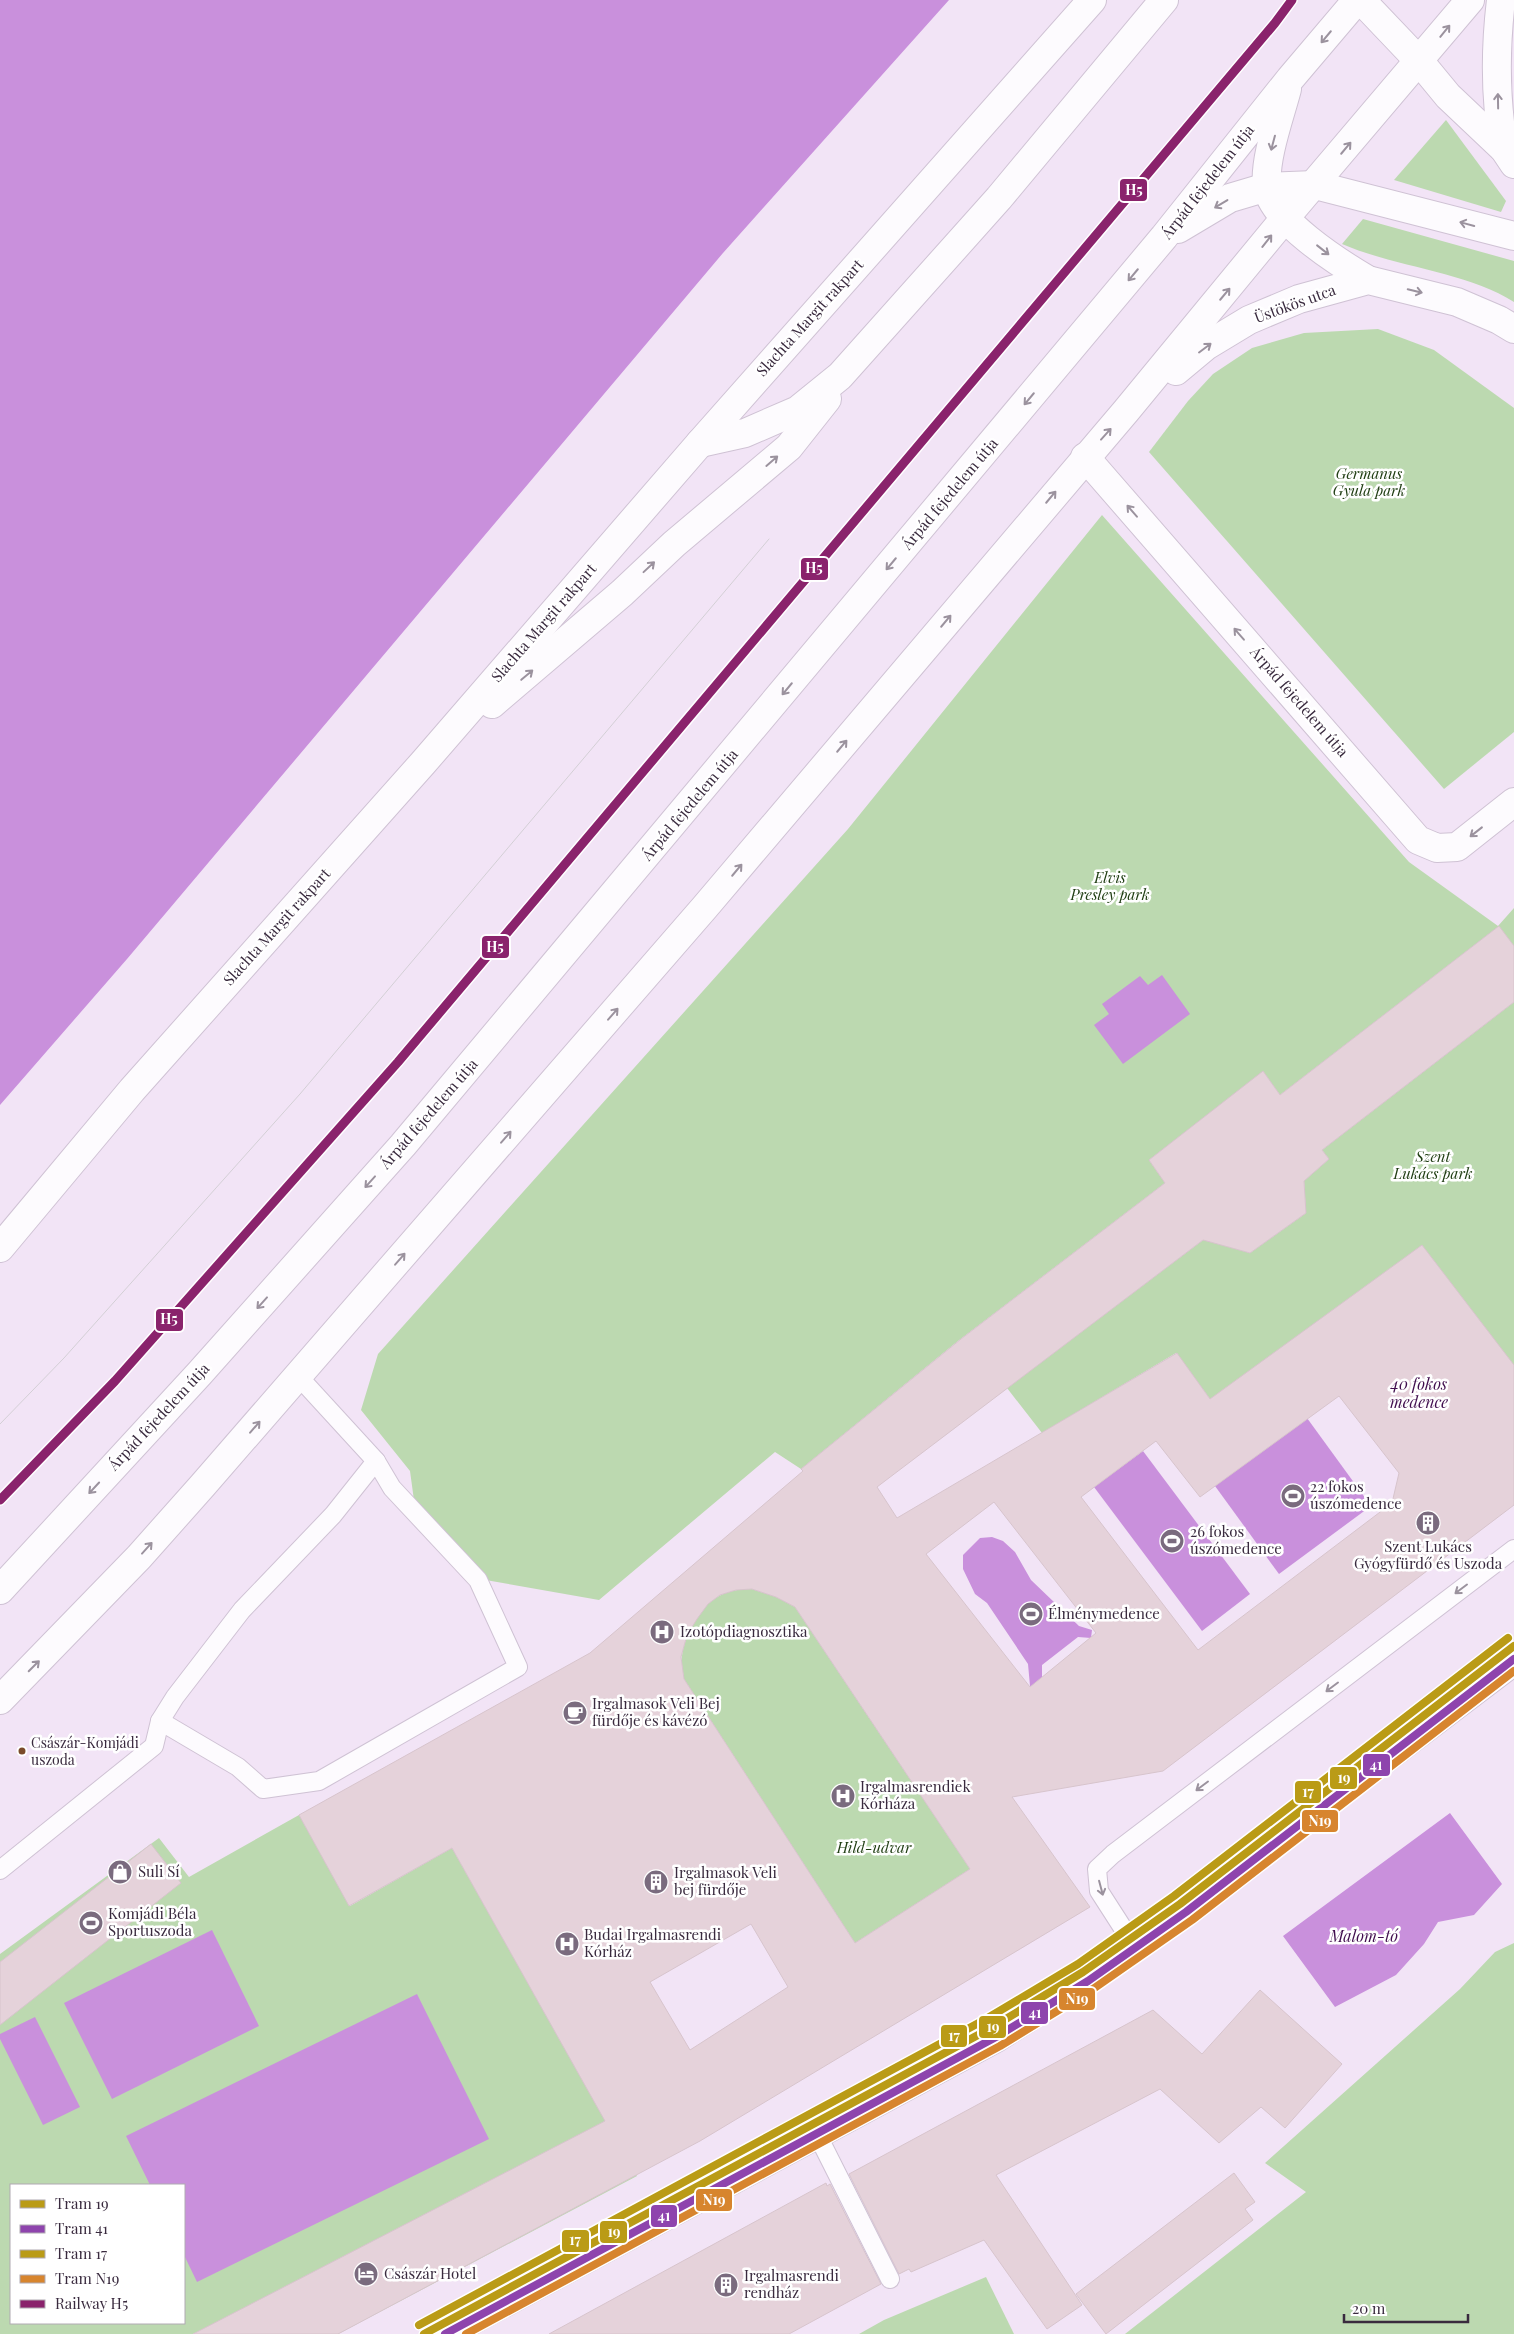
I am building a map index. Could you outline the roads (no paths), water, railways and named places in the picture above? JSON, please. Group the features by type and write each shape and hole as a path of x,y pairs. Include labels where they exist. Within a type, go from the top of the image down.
{"main road":[{"name":"Slachta Margit rakpart","path":"0,1248 132,1090 423,763 700,443 1092,0"},
{"path":"700,443 745,433 798,410 840,376 999,198 1164,0"},
{"path":"1359,0 1420,62 1448,96 1509,157"},
{"name":"Árpád fejedelem útja","path":"0,1590 199,1374 403,1145 1164,237 1290,79 1359,0"},
{"path":"0,1700 139,1557 299,1377 705,907 1126,411 1285,218 1420,62 1470,0"},
{"path":"1500,0 1496,59 1498,118 1509,157"},
{"path":"1290,79 1267,165 1267,187 1274,206 1285,218 1340,263 1368,280"},
{"path":"1164,237 1230,198 1267,187 1314,186 1514,236"},
{"name":"Üstökös utca","path":"1126,411 1206,346 1249,320 1299,299 1368,280 1457,302 1499,320 1514,330"},
{"path":"423,763 615,598 674,544 789,447 821,407 840,376"},
{"name":"Árpád fejedelem útja","path":"1085,457 1418,840 1437,848 1457,847 1514,802"},
{"path":"446,2334 996,2038 1089,1980 1514,1661"}],"lane":[{"path":"160,1721 238,1768 262,1789 319,1780 518,1667 478,1580 392,1488 376,1461 299,1377"},
{"path":"0,1870 154,1746 160,1721 175,1696 242,1610 333,1515 376,1461"},
{"path":"1135,1947 1099,1891 1097,1869 1113,1854 1514,1549"},
{"path":"817,2134 890,2279"}],"water":[{"path":"0,0 949,0 723,253 127,959 0,1105"},
{"path":"1162,975 1190,1014 1123,1064 1094,1025 1109,1014 1102,1004 1140,976 1148,985"},
{"name":"22 fokos úszómedence","path":"1307,1418 1371,1506 1279,1574 1215,1486"},
{"name":"26 fokos úszómedence","path":"1143,1451 1250,1594 1202,1631 1094,1487"},
{"name":"Élménymedence","path":"992,1537 1003,1541 1015,1552 1031,1580 1079,1626 1092,1630 1091,1638 1078,1637 1042,1665 1042,1685 1030,1686 1028,1664 987,1603 975,1594 963,1569 963,1555 980,1538"},
{"name":"Malom-tó","path":"1450,1813 1502,1884 1474,1915 1438,1922 1424,1944 1396,1975 1335,2007 1283,1936"},
{"path":"212,1930 259,2026 112,2099 64,2003"},
{"path":"417,1994 489,2139 197,2282 185,2257 185,2184 150,2184 126,2136"},
{"path":"35,2017 80,2107 43,2125 0,2039 0,2034"}],"tram line":[{"path":"0,1424 64,1358 300,1094 769,539"},
{"name":"17","path":"419,2325 986,2019 1078,1964 1174,1896 1508,1638"},
{"name":"19","path":"424,2334 991,2028 1083,1972 1180,1904 1514,1646"},
{"name":"41","path":"445,2334 996,2037 1088,1981 1186,1912 1514,1659"},
{"name":"N19","path":"466,2334 1000,2046 1093,1989 1192,1920 1514,1671"}],"rail line":[{"name":"H5","path":"0,1500 115,1381 398,1062 1275,23 1292,0"}],"place":[{"name":"22 fokos úszómedence","path":"1293,1496"},
{"name":"Szent Lukács Gyógyfürdő és Uszoda","path":"1428,1523"},
{"name":"26 fokos úszómedence","path":"1172,1541"},
{"name":"Élménymedence","path":"1031,1614"},
{"name":"Izotópdiagnosztika","path":"662,1632"},
{"name":"Irgalmasok Veli Bej fürdője és kávézó","path":"575,1713"},
{"name":"Császár-Komjádi uszoda","path":"22,1751"},
{"name":"Irgalmasrendiek Kórháza","path":"843,1796"},
{"name":"Suli Sí","path":"120,1872"},
{"name":"Irgalmasok Veli bej fürdője","path":"656,1882"},
{"name":"Komjádi Béla Sportuszoda","path":"91,1923"},
{"name":"Budai Irgalmasrendi Kórház","path":"567,1944"},
{"name":"Császár Hotel","path":"366,2274"},
{"name":"Irgalmasrendi rendház","path":"726,2285"}],"park label":[{"name":"Germanus Gyula park","path":"1369,482"},
{"name":"Elvis Presley park","path":"1110,886"},
{"name":"Szent Lukács park","path":"1433,1166"},
{"name":"Hild-udvar","path":"874,1848"}],"water label":[{"name":"40 fokos medence","path":"1419,1393"}]}
